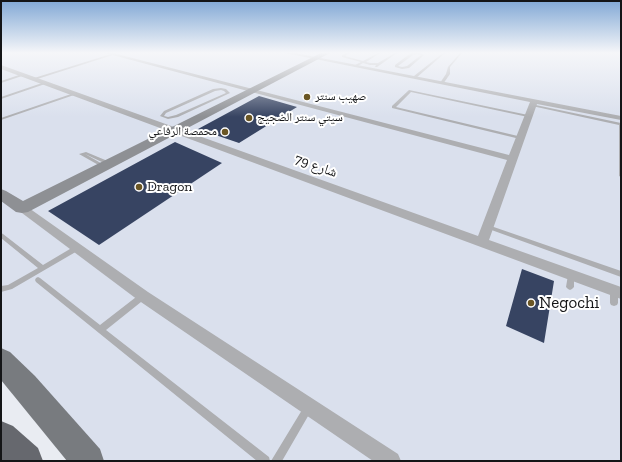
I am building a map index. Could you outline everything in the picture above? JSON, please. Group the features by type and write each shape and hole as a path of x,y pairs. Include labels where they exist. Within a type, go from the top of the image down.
{"highway":[{"path":"1,438 24,461"}],"main road":[{"path":"1,361 25,386 88,461"}],"street":[{"name":"شارع 79","path":"21,75 617,292"},
{"path":"190,75 513,159"},
{"path":"22,208 174,129 287,75"},
{"path":"408,75 533,103 621,118"},
{"path":"482,242 533,103"},
{"path":"1,194 143,296 391,461"}],"lane":[{"path":"1,82 37,75"},
{"path":"441,81 447,75"},
{"path":"1,98 46,83"},
{"path":"197,108 227,94 228,91 221,89 214,90 165,112 162,116 173,117 197,108 209,112"},
{"path":"520,138 393,107 410,91 528,116"},
{"path":"1,119 75,94"},
{"path":"533,103 621,124 621,176"},
{"path":"488,227 621,274"},
{"path":"1,235 43,268"},
{"path":"1,289 10,287 77,248"},
{"path":"570,287 571,275"},
{"path":"38,280 265,461"},
{"path":"614,303 617,292"},
{"path":"100,330 143,296"},
{"path":"276,461 309,407"}],"shaded area":[{"path":"1,75 621,75 621,461 88,461 1,361"}],"building":[{"name":"سيتي سنتر الضجيج","path":"259,96 297,107 239,143 198,129"},
{"name":"Dragon","path":"175,142 222,163 99,245 48,211"},
{"name":"Negochi","path":"522,269 554,281 544,343 506,326"}],"place":[{"name":"صهيب سنتر","path":"307,97"},
{"name":"سيتي سنتر الضجيج","path":"249,118"},
{"name":"محمصة الرفاعي","path":"225,132"},
{"name":"Dragon","path":"139,187"},
{"name":"Negochi","path":"531,303"}]}
